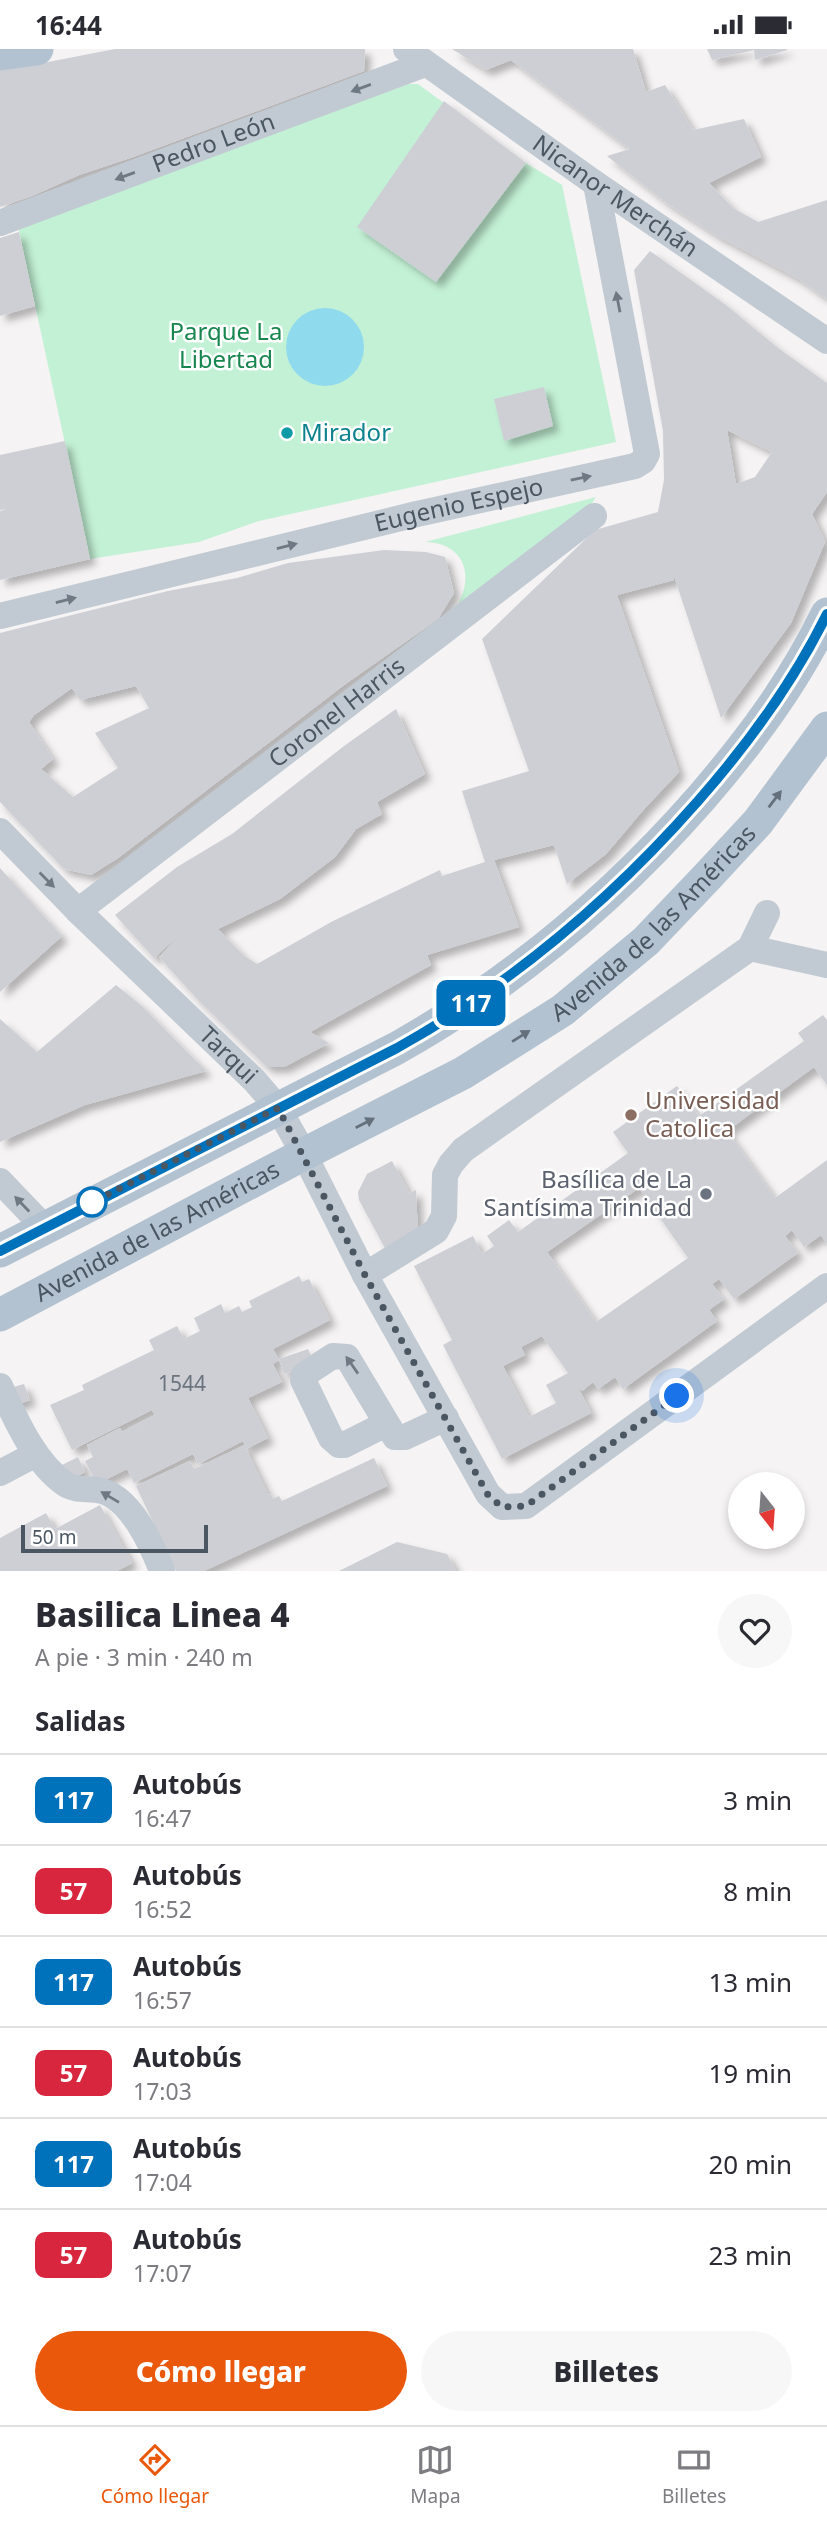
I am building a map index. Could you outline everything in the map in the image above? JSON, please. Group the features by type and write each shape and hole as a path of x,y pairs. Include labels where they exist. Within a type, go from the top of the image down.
{"main road":[{"path":"0,54 37,49"},
{"name":"Avenida de las Américas","path":"0,1251 397,1048 450,1018 541,953 589,913 676,827 751,739 785,690 827,614"},
{"name":"Avenida de las Américas","path":"0,1315 463,1073 563,1010 646,941 715,868 758,822 827,728"}],"street":[{"name":"Nicanor Merchán","path":"415,57 827,341"},
{"name":"Pedro León","path":"0,223 415,57"},
{"name":"Eugenio Espejo","path":"0,616 417,514 635,466 643,461 647,454 596,184"},
{"name":"Coronel Harris","path":"78,911 594,516"},
{"name":"Tarqui","path":"0,831 78,911 254,1080 278,1108 365,1275 488,1495 502,1507 526,1506 827,1286"},
{"path":"365,1275 436,1231 444,1216 445,1175 463,1150 750,948 767,913"},
{"path":"750,948 827,965"},
{"path":"0,1181 44,1227"},
{"path":"0,1386 46,1469 68,1487 105,1492 128,1510 151,1544 162,1571"},
{"path":"386,1424 392,1435 399,1439 446,1418"},
{"path":"0,1473 36,1454"}],"green space":[{"name":"Parque La Libertad","path":"409,84 418,84 526,163 562,185 616,442 259,521 199,542 90,559 17,222"},
{"path":"596,497 585,514 457,606 465,583 462,563 449,548 425,542"}],"water":[{"path":"317,308 333,308 347,314 358,325 364,339 364,355 358,369 347,380 333,386 317,386 303,380 292,369 286,355 286,339 292,325 303,314"}],"building":[{"path":"115,49 365,49 364,71 79,175 0,207 0,67 48,62"},
{"path":"452,49 633,49 646,92 665,85 693,130 744,119 761,157 709,183 733,208 758,222 827,200 827,299 799,279 716,235 668,204 607,156 630,149 511,60 486,70"},
{"path":"707,49 787,50 755,60 754,50 712,60"},
{"path":"444,101 526,163 436,282 357,227"},
{"path":"19,232 35,306 0,316 0,238"},
{"path":"650,251 726,305 778,348 827,383 827,492 812,514 825,542 791,623 721,718 672,570 674,580 617,595 679,772 606,854 567,884 554,845 494,860 519,927 427,955 431,965 310,1032 329,1043 284,1067 267,1067 198,1000 159,957 188,927 154,958 115,915 177,867 232,834 396,709 425,774 377,802 382,814 356,829 335,857 280,899 218,929 243,955 257,964 333,921 440,870 442,876 485,862 462,791 529,771 482,639 595,530 658,512 664,480 663,431 634,270","holes":["727,430 772,452 755,477 736,484"]},
{"path":"544,387 553,426 504,441 494,399"},
{"path":"65,441 90,559 0,580 0,511 7,509 0,510 0,455"},
{"path":"384,550 426,552 445,557 454,593 438,619 344,685 118,858 91,875 64,869 0,802 0,633 168,591 237,578 288,563","holes":["136,686 149,708 95,733 118,768 73,797 41,769 53,759 29,722 34,715 72,688 80,700"]},
{"path":"0,868 62,936 0,992"},
{"path":"116,985 142,1006 206,1071 85,1105 0,1142 0,1019 37,1052"},
{"path":"823,1015 827,1020 827,1085 814,1067 727,1131 775,1198 827,1160 827,1244 821,1235 804,1247 792,1230 785,1236 798,1253 734,1299 719,1279 712,1284 724,1299 709,1310 717,1321 623,1389 615,1377 598,1389 593,1382 582,1391 576,1383 591,1413 502,1459 443,1345 452,1340 414,1266 473,1236 482,1254 494,1246 487,1236 509,1220 518,1232 628,1153 613,1132 677,1086 699,1116 804,1041 798,1033","holes":["639,1188 688,1258 596,1322 547,1252","542,1336 568,1373 546,1385 556,1403 529,1417 503,1366 525,1355 521,1347"]},
{"path":"392,1161 409,1193 416,1190 418,1236 387,1252 359,1200 358,1192 367,1174"},
{"path":"299,1276 302,1282 309,1279 330,1320 273,1349 279,1360 273,1364 282,1382 248,1398 268,1438 246,1449 268,1495 271,1494 273,1499 279,1496 282,1501 374,1458 387,1486 204,1571 176,1571 136,1486 190,1461 194,1469 245,1445 243,1441 198,1464 193,1454 134,1483 127,1469 97,1484 85,1461 93,1457 87,1445 120,1428 122,1432 155,1415 152,1410 72,1450 50,1405 84,1390 82,1385 154,1350 149,1340 177,1326 184,1339 200,1331 194,1318 221,1304 225,1313 239,1306 242,1312 252,1307 249,1301"},
{"path":"308,1349 315,1364 284,1374 279,1359"},
{"path":"24,1384 30,1400 13,1406 7,1389"},
{"path":"78,1457 85,1472 68,1481 60,1466"},
{"path":"100,1505 132,1563 117,1571 0,1571 0,1538 46,1513 55,1529"},
{"path":"397,1542 447,1554 456,1571 339,1571"}],"bus line":[{"name":"117","path":"0,1251 397,1048 450,1018 552,945 589,913 676,827 751,739 785,690 827,614"}],"place":[{"name":"Mirador","path":"287,433"},
{"name":"Universidad Catolica","path":"631,1115"},
{"name":"Basílica de La Santísima Trinidad","path":"706,1194"}],"route":[{"path":"92,1202 89,1204 278,1108 365,1275 488,1495 502,1507 526,1506 677,1396"}]}
